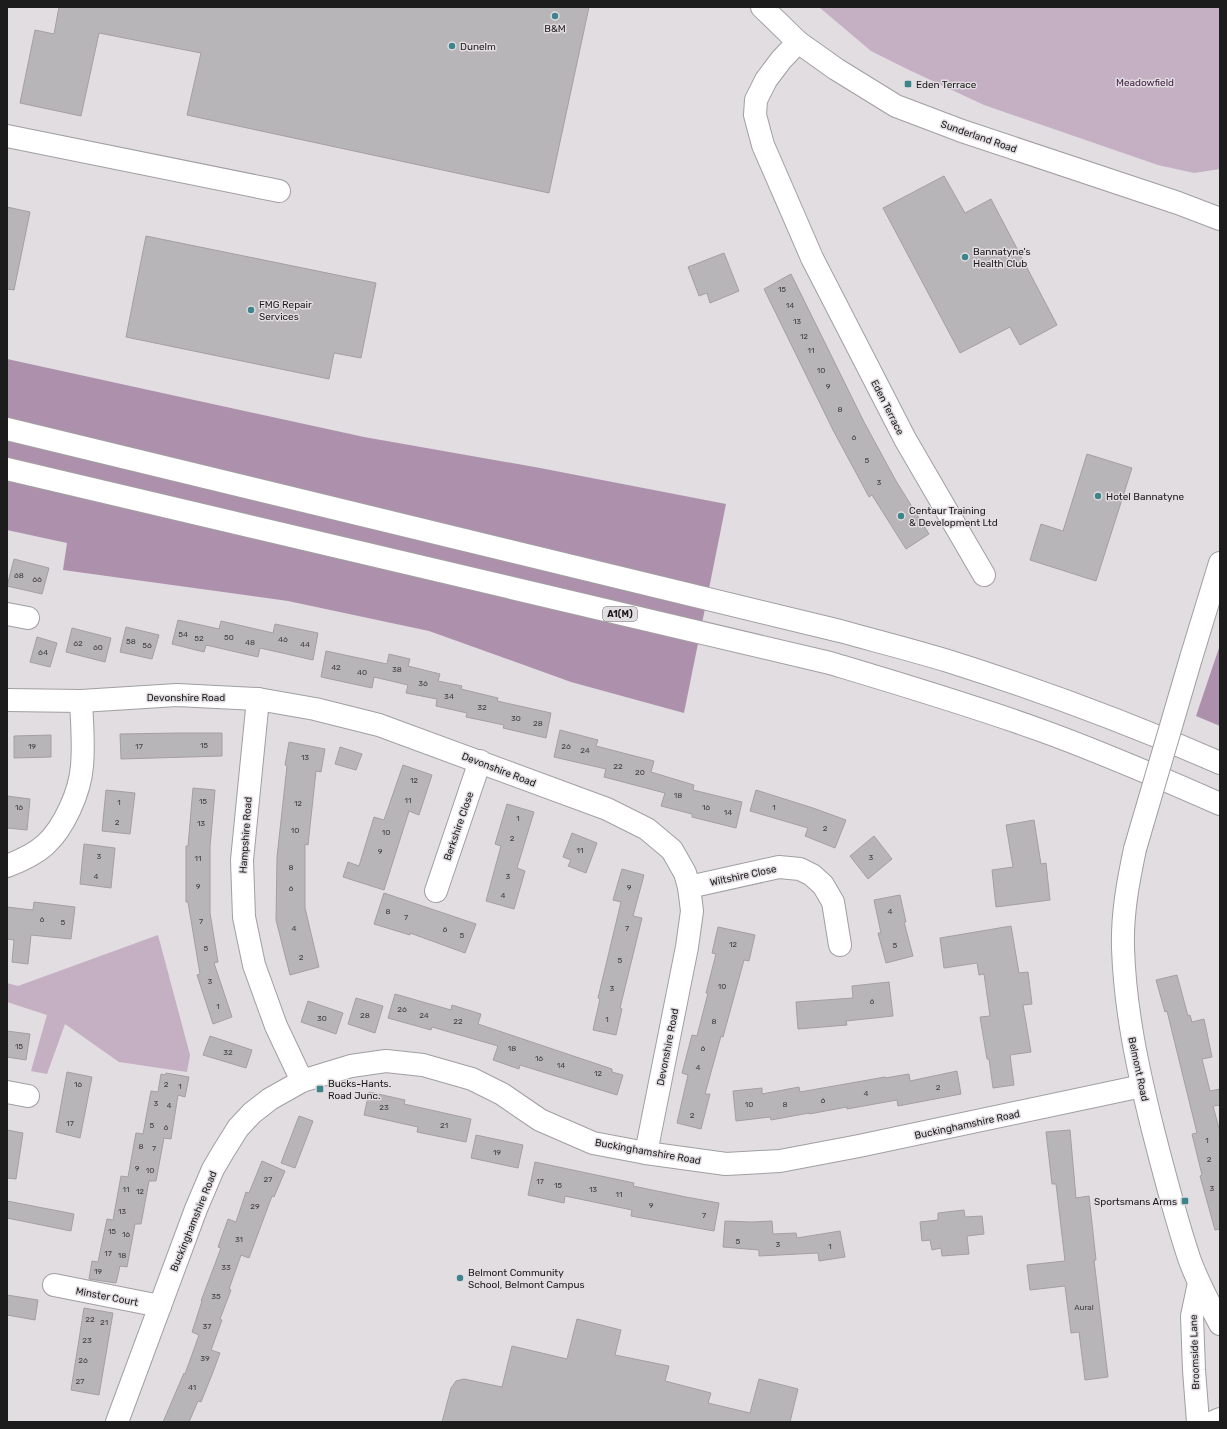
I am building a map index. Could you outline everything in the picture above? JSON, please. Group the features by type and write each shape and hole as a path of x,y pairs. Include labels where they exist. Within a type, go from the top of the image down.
{"main road":[{"name":"Sunderland Road","path":"762,7 798,42 836,69 896,106 962,131 1178,203 1220,219"},
{"name":"Eden Terrace","path":"798,42 781,60 766,80 756,100 755,115 763,145 812,258 897,426 984,574"},
{"path":"7,136 279,191"},
{"path":"7,429 840,631 948,661 1054,696 1159,736 1220,763"},
{"name":"A1(M)","path":"7,469 830,663 936,694 1041,730 1144,771 1220,804"},
{"name":"Belmont Road","path":"1220,564 1135,849 1127,885 1123,947 1124,973 1131,1029 1142,1086 1162,1165 1189,1259 1199,1283 1220,1324"},
{"path":"7,614 28,618"},
{"name":"Devonshire Road","path":"7,700 81,701 177,695 258,699 315,709 379,725 480,761 607,809 647,829 672,850 685,873 689,887 692,911 687,947 646,1152"},
{"name":"Hampshire Road","path":"258,699 242,860 244,917 254,965 276,1026 302,1081"},
{"path":"7,866 25,859 45,845 61,825 75,796 82,767 83,742 81,701"},
{"name":"Berkshire Close","path":"436,891 480,761"},
{"name":"Wiltshire Close","path":"689,887 779,867 800,869 812,875 823,885 833,902 840,945"},
{"name":"Buckinghamshire Road","path":"118,1422 196,1209 213,1170 238,1128 252,1113 270,1098 302,1081 351,1066 386,1061 423,1065 472,1079 502,1094 540,1120 593,1143 726,1164 780,1161 859,1146 1142,1086"},
{"name":"Broomside Lane","path":"1198,1422 1192,1316 1199,1283"},
{"name":"Minster Court","path":"54,1285 160,1306"},
{"path":"1213,1422 1220,1418"}],"green space":[{"name":"Meadowfield","path":"819,7 1220,7 1220,169 1194,173 1158,165 984,105 871,51"},
{"path":"158,935 190,1055 187,1072 119,1062 65,1024 47,1074 31,1071 47,1015 7,1002 7,983 18,986"}],"shaded area":[{"path":"7,359 364,437 540,468 726,504 684,713 571,682 429,631 288,601 63,570 67,543 7,530"},
{"path":"1220,645 1220,726 1196,716"}],"building":[{"path":"59,7 589,7 549,193 187,115 201,53 99,33 81,116 20,103 35,30 54,34"},
{"name":"Bannatyne's Health Club","path":"944,176 965,213 991,199 1057,325 1020,345 1010,327 960,353 883,208"},
{"path":"7,207 30,212 14,290 7,289"},
{"name":"FMG Repair Services","path":"146,236 376,283 361,358 334,353 329,379 126,337"},
{"path":"724,253 739,291 710,303 707,293 699,296 688,267"},
{"path":"791,274 864,422 896,481 929,534 906,549 872,495 869,497 833,430 764,289"},
{"name":"Hotel Bannatyne","path":"1087,454 1132,468 1096,581 1030,560 1041,524 1063,531"},
{"path":"14,559 49,568 42,594 7,586"},
{"path":"178,620 219,629 221,621 273,633 275,624 318,633 313,660 260,648 258,657 206,645 204,652 172,644"},
{"path":"126,627 159,635 152,659 120,652"},
{"path":"72,628 111,638 105,662 66,652"},
{"path":"37,637 57,643 50,667 30,662"},
{"path":"326,651 387,664 389,654 410,659 408,666 440,674 438,681 462,686 461,689 498,698 497,701 551,713 546,738 503,728 504,725 466,717 467,713 436,706 437,699 406,693 408,685 374,677 372,688 321,677"},
{"path":"560,730 598,740 596,746 654,761 651,772 694,785 693,790 742,802 736,828 692,817 692,814 661,806 665,793 604,777 606,769 554,757"},
{"path":"222,733 222,756 121,759 120,734"},
{"path":"51,735 51,757 14,758 14,736"},
{"path":"289,742 325,749 321,772 316,771 308,845 305,844 305,908 319,967 290,975 276,920 277,857 287,766 285,765"},
{"path":"340,747 362,754 356,770 335,764"},
{"path":"403,765 432,775 419,815 409,811 384,890 343,877 348,862 359,866 374,817 384,820"},
{"path":"193,788 215,790 210,847 210,913 218,962 214,963 232,1017 213,1024 197,975 200,974 188,902 186,902 186,846 188,846"},
{"path":"106,790 135,793 130,834 102,831"},
{"path":"756,790 846,820 835,848 805,836 808,828 750,811"},
{"path":"7,796 30,799 27,830 7,828"},
{"path":"507,804 534,812 517,868 525,871 514,909 486,901 501,846 495,844"},
{"path":"1034,820 1041,864 1046,863 1050,900 996,907 992,870 1013,867 1006,825"},
{"path":"572,833 597,843 586,873 568,866 571,860 563,857"},
{"path":"874,836 892,859 868,879 850,856"},
{"path":"84,844 115,848 111,888 80,884"},
{"path":"622,869 644,875 633,916 642,918 620,1008 622,1009 616,1035 593,1030 600,999 598,998 621,902 613,900"},
{"path":"384,893 476,924 465,953 410,933 410,935 374,924"},
{"path":"900,895 906,922 904,922 913,956 886,963 878,933 881,933 874,900"},
{"path":"34,902 75,907 71,939 31,935 28,964 12,962 14,940 7,939 7,907 33,910"},
{"path":"1011,926 1019,973 1028,972 1032,1004 1023,1005 1031,1052 1010,1055 1014,1085 993,1088 989,1059 987,1059 980,1017 990,1016 984,974 979,975 977,963 944,968 940,938"},
{"path":"718,927 755,935 749,961 744,960 723,1037 721,1036 705,1094 710,1094 701,1129 677,1123 688,1075 682,1073 692,1035 697,1036 708,993 706,993 716,954 712,953"},
{"path":"1177,975 1188,1016 1190,1015 1192,1022 1204,1019 1212,1057 1202,1059 1210,1091 1220,1089 1220,1105 1213,1106 1220,1132 1220,1229 1215,1230 1200,1176 1202,1175 1192,1134 1197,1133 1167,1011 1165,1012 1156,980"},
{"path":"889,982 893,1016 846,1021 847,1025 798,1029 796,1002 853,998 852,986"},
{"path":"395,994 451,1010 452,1005 481,1014 478,1024 612,1069 612,1072 623,1075 617,1095 520,1065 519,1069 493,1060 498,1046 432,1027 431,1030 388,1018"},
{"path":"356,998 383,1006 375,1033 348,1024"},
{"path":"308,1001 343,1013 336,1034 301,1022"},
{"path":"7,1031 30,1034 26,1060 7,1057"},
{"path":"210,1036 252,1050 246,1068 203,1055"},
{"path":"957,1071 961,1094 898,1106 897,1100 771,1120 770,1117 736,1121 733,1091 762,1088 762,1094 799,1087 800,1092 909,1074 910,1081"},
{"path":"67,1072 92,1077 80,1138 56,1132"},
{"path":"166,1073 189,1077 185,1097 178,1095 171,1139 164,1138 156,1181 149,1181 141,1224 135,1224 127,1267 120,1266 116,1283 89,1279 92,1261 98,1262 107,1219 113,1220 121,1176 128,1177 136,1133 143,1134 151,1091 158,1092 161,1074 165,1075"},
{"path":"369,1092 405,1100 404,1104 471,1119 466,1142 417,1132 418,1127 364,1115"},
{"path":"299,1116 313,1121 295,1168 281,1163"},
{"path":"7,1130 23,1133 16,1179 7,1178"},
{"path":"1070,1130 1076,1198 1089,1196 1096,1260 1094,1260 1108,1377 1085,1380 1079,1332 1071,1333 1065,1286 1030,1290 1027,1265 1065,1261 1056,1184 1052,1184 1046,1132"},
{"path":"476,1135 523,1145 518,1168 471,1158"},
{"path":"262,1161 285,1171 274,1197 272,1196 249,1258 241,1255 229,1289 231,1290 220,1319 222,1320 211,1350 220,1353 213,1372 201,1402 198,1401 189,1422 163,1422 184,1373 185,1374 199,1335 192,1332 201,1301 221,1248 218,1247 228,1219 236,1222 246,1192 249,1193"},
{"path":"535,1162 634,1183 633,1186 719,1203 714,1231 631,1216 632,1210 565,1196 564,1203 528,1195"},
{"path":"7,1201 74,1214 71,1231 7,1218"},
{"path":"964,1210 965,1217 982,1216 984,1234 967,1236 969,1254 942,1256 941,1248 932,1250 930,1240 922,1241 920,1222 938,1220 938,1213"},
{"path":"725,1221 772,1221 773,1234 796,1233 797,1238 840,1231 845,1257 819,1261 818,1253 759,1256 759,1250 723,1247"},
{"path":"7,1295 38,1300 35,1320 7,1315"},
{"path":"84,1308 113,1313 99,1395 71,1390"},
{"path":"577,1319 621,1330 615,1355 669,1366 665,1381 711,1393 708,1403 750,1413 759,1379 798,1389 790,1422 442,1422 451,1388 456,1381 464,1379 502,1387 512,1346 567,1359"}],"place":[{"name":"B&M","path":"555,16"},
{"name":"Dunelm","path":"452,46"},
{"name":"Eden Terrace","path":"908,84"},
{"name":"Bannatyne's Health Club","path":"965,257"},
{"name":"FMG Repair Services","path":"251,310"},
{"name":"Hotel Bannatyne","path":"1098,496"},
{"name":"Centaur Training & Development Ltd","path":"901,516"},
{"name":"Bucks-Hants. Road Junc.","path":"320,1089"},
{"name":"Sportsmans Arms","path":"1185,1201"},
{"name":"Belmont Community School, Belmont Campus","path":"460,1278"}]}
